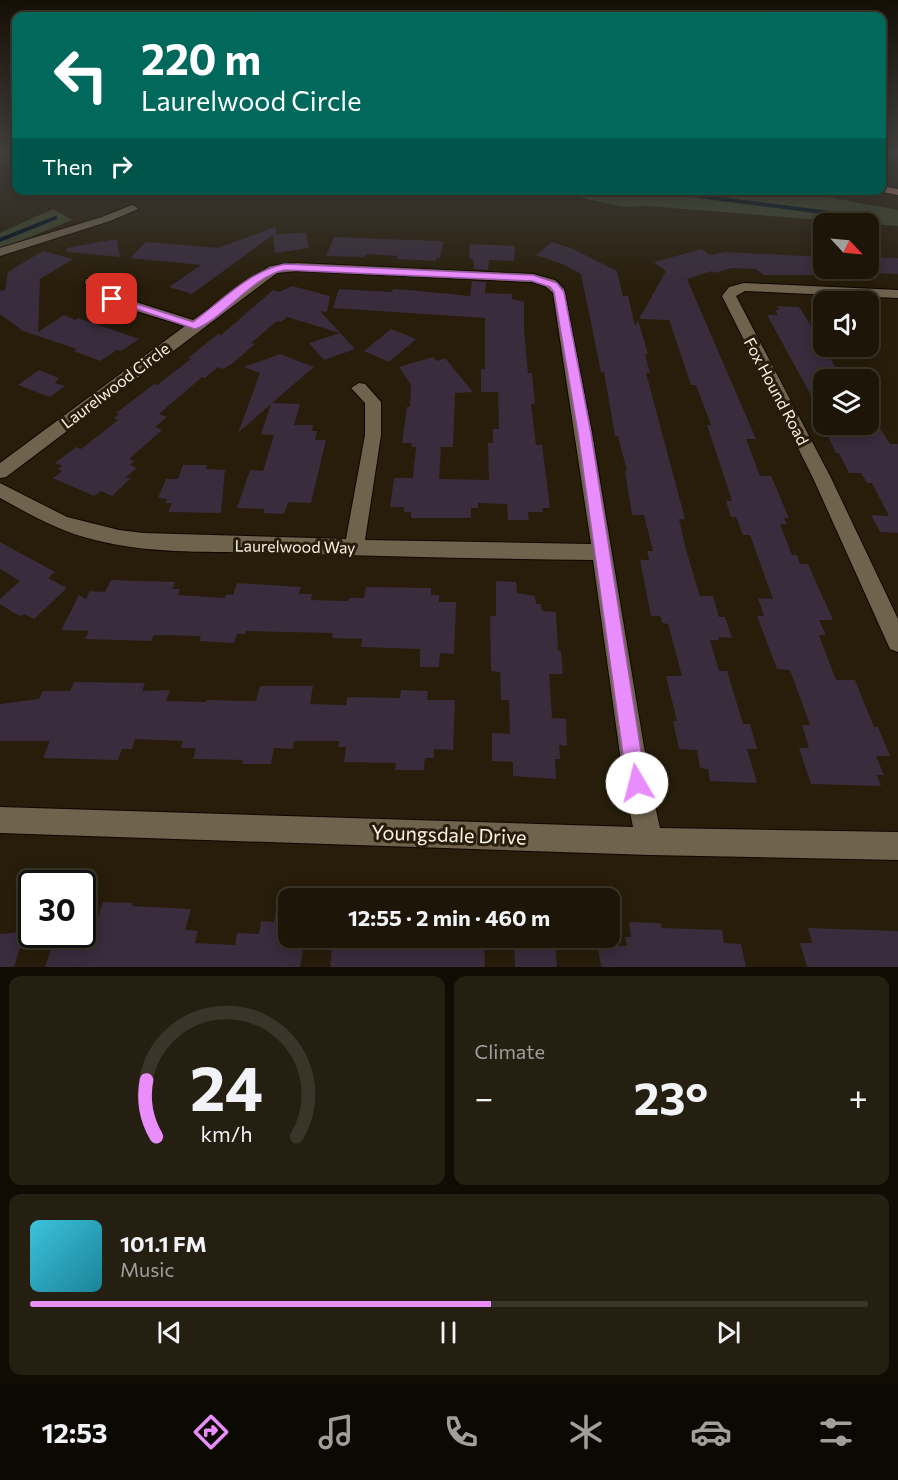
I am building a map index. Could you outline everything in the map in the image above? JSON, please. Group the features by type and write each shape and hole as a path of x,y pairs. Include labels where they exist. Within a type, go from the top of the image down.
{"street":[{"path":"0,252 106,219 132,208"},
{"name":"Laurelwood Circle","path":"0,472 260,277 274,269 285,267 533,278 550,283 559,292 584,433 600,552 621,667 637,783 650,841"},
{"path":"91,282 112,299 195,326"},
{"name":"Fox Hound Road","path":"898,294 744,287 734,290 729,296 822,478 898,642"},
{"path":"354,548 373,435 373,402 359,388"},
{"name":"Laurelwood Way","path":"0,490 49,517 78,529 114,537 181,543 600,552"},
{"name":"Youngsdale Drive","path":"0,820 650,841 898,846"}],"green space":[{"path":"578,197 829,197 898,210 898,226 879,224 879,213 813,213 813,219 647,206 624,207"},
{"path":"53,209 72,220 0,249 0,233"}],"building":[{"path":"275,227 277,232 192,294 169,287 201,265 130,258 146,242 218,248"},
{"path":"306,233 309,248 275,253 273,235"},
{"path":"334,237 443,241 440,258 436,258 436,261 397,259 398,256 367,254 363,257 326,256"},
{"path":"117,240 120,257 67,252 67,248"},
{"path":"552,242 571,248 617,271 623,296 628,296 635,326 638,320 648,354 645,354 650,373 646,373 685,519 679,519 686,550 700,596 713,596 719,617 725,617 732,638 718,637 719,640 710,640 719,671 727,671 743,724 750,724 757,749 747,749 757,783 710,781 708,769 700,768 697,750 679,749 673,721 677,721 666,676 682,676 668,624 662,623 660,616 651,616 640,560 649,560 647,551 653,551 644,515 632,515 625,471 627,471 618,436 615,436 604,372 601,372 581,274 562,264 536,255"},
{"path":"470,244 515,246 514,261 489,260 488,270 474,269 473,259 469,258"},
{"path":"702,249 710,255 725,252 813,256 813,275 764,275 756,269 732,268 714,273 712,271 687,279 756,439 746,439 760,476 771,476 789,518 784,518 787,524 780,524 792,555 797,555 800,564 808,564 833,620 819,620 826,635 819,635 836,680 855,680 874,727 878,727 890,756 876,756 884,775 877,775 881,786 811,784 799,748 809,748 802,725 810,725 790,670 777,669 757,616 764,616 758,598 773,599 750,535 743,535 736,517 731,517 726,501 732,501 707,425 711,425 696,385 691,385 669,320 639,319 666,271 654,262"},
{"path":"43,251 73,259 40,279 38,332 64,315 139,339 100,361 74,351 77,349 23,331 0,314 0,291 5,290 8,272"},
{"path":"879,257 898,258 898,274 879,273"},
{"path":"472,281 486,282 485,293 512,294 512,299 524,302 528,373 532,373 535,404 531,404 536,445 542,445 550,508 542,508 543,512 528,512 529,520 508,520 507,504 478,503 478,508 471,508 471,518 411,518 411,512 404,512 404,507 390,507 394,478 413,478 416,447 411,447 412,443 402,443 407,407 410,407 411,385 399,367 433,357 437,361 445,358 473,392 455,393 453,447 441,447 439,479 489,480 488,443 493,443 493,429 499,429 498,392 481,392 481,369 485,369 485,318 333,308 339,289 392,292 393,289 470,296"},
{"path":"292,286 330,296 327,312 320,311 355,349 324,360 309,343 340,333 287,317 281,322 277,321 251,343 255,344 233,363 223,369 218,367 205,378 202,377 159,414 167,417 155,427 162,430 129,459 134,461 130,465 137,468 125,478 131,478 112,496 101,491 94,496 53,478 62,471 58,469 62,466 55,463 76,447 81,449 118,420 114,418 119,414 116,413 191,359 188,358 218,334 221,335 273,290 279,292"},
{"path":"777,306 799,307 813,329 813,357 830,357 837,369 813,369 813,399 767,315 778,315 775,310 779,310"},
{"path":"391,329 416,339 389,362 364,351"},
{"path":"280,354 314,367 272,403 300,404 294,425 313,425 312,431 317,431 315,440 326,440 311,503 288,502 284,514 263,513 265,509 237,508 250,470 263,471 274,435 261,434 271,404 238,433 260,373 244,367"},
{"path":"39,370 59,378 55,383 65,386 50,397 18,385"},
{"path":"879,427 890,444 898,444 898,533 880,532 871,515 889,516 872,483 867,483 861,473 849,473 839,453 836,453 827,435 879,435"},
{"path":"183,465 207,465 206,469 225,470 221,513 168,512 172,503 165,503 167,499 158,498 166,479 178,479"},
{"path":"0,542 55,572 48,578 67,588 34,619 24,614 21,616 14,613 0,604 0,599 20,581 0,569"},
{"path":"111,580 175,582 172,589 180,589 178,595 225,598 226,594 233,595 237,583 301,587 299,594 312,594 311,600 348,601 349,598 364,598 366,587 431,588 431,595 439,595 439,602 456,602 454,654 440,653 439,667 420,667 420,649 361,647 362,639 332,638 333,633 246,631 245,634 237,634 234,643 199,641 201,636 154,635 151,641 85,639 89,631 61,630 79,595 86,599 90,591 105,592"},
{"path":"496,581 516,582 517,593 535,596 536,604 541,604 542,611 556,612 558,651 561,651 563,674 549,674 552,718 566,719 567,746 559,745 560,759 555,759 556,779 513,776 513,762 492,761 492,733 510,734 509,700 501,700 500,672 491,671 490,616 496,616"},
{"path":"74,682 145,683 142,691 170,690 166,701 256,701 260,686 313,686 310,704 346,705 347,697 400,698 401,690 428,691 427,700 455,700 453,750 434,749 434,758 425,758 424,770 395,770 396,763 344,762 346,747 338,747 339,741 294,741 293,749 274,748 271,764 242,764 243,760 193,759 196,748 181,748 183,741 135,739 132,749 122,749 118,760 43,758 50,741 0,741 0,704 39,699 43,691 70,691"},
{"path":"278,896 278,948 303,948 300,967 45,967 52,948 96,948 96,922 103,902 191,909 185,930 198,931 195,943 235,945 237,933 259,934 261,921 274,922"},
{"path":"629,922 661,923 662,928 722,930 724,943 741,944 746,967 601,967 598,948 627,946 625,937 631,937"},
{"path":"808,928 898,931 898,967 807,967 800,943 812,943"},
{"path":"18,932 18,948 20,948 14,967 0,967 0,934"},
{"path":"332,948 484,948 485,967 330,967"},
{"path":"514,948 555,948 557,967 515,967"}],"waterway":[{"path":"707,197 830,213"},
{"path":"0,240 55,218"}],"route":[{"path":"112,299 195,326 260,277 274,269 285,267 533,278 546,280 554,285 559,292 584,433 600,552 621,667 637,783"}]}
